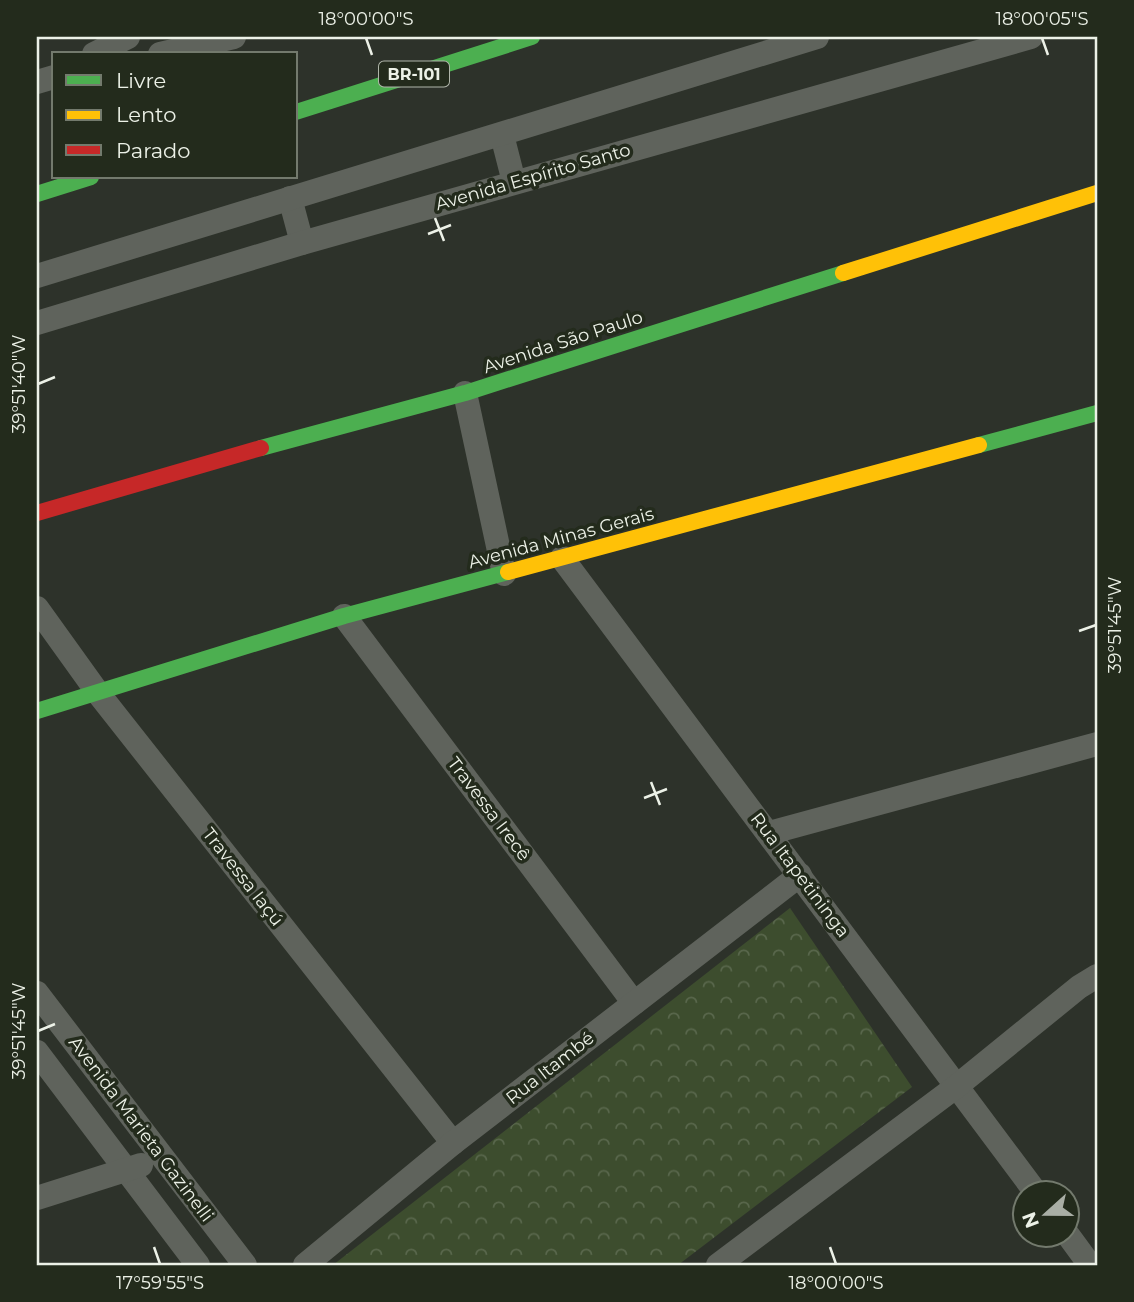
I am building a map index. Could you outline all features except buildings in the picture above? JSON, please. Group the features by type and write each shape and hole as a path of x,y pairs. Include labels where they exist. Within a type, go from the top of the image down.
{"main road":[{"name":"BR-101","path":"298,111 532,37"},
{"path":"37,194 88,178"},
{"name":"Avenida São Paulo","path":"37,513 318,431 465,393 1097,193"},
{"name":"Avenida Minas Gerais","path":"37,711 344,616 1097,413"}],"street":[{"path":"98,52 128,37"},
{"path":"37,276 817,37"},
{"name":"Avenida Espírito Santo","path":"37,323 514,182 1031,37"},
{"path":"171,52 224,42"},
{"path":"502,135 514,182"},
{"path":"290,198 302,243"},
{"path":"465,393 504,574"},
{"name":"Rua Itapetininga","path":"562,558 1027,1180"},
{"name":"Travessa Iaçú","path":"37,608 97,693 453,1143"},
{"name":"Travessa Irecê","path":"344,616 634,1003"},
{"path":"769,833 1097,744"},
{"name":"Rua Itambé","path":"305,1265 453,1143 800,875"},
{"path":"718,1265 957,1086 1079,986 1097,976"},
{"name":"Avenida Marieta Gazinelli","path":"40,1005 245,1265"},
{"name":"Avenida Marieta Gazinelli","path":"37,1052 198,1265"},
{"path":"37,1198 161,1157"},
{"path":"1079,1250 1090,1265"}],"green space":[{"path":"790,908 912,1087 678,1265 333,1265"}],"traffic: fast":[{"path":"298,111 532,37"},
{"path":"37,194 88,178"},
{"path":"261,448 465,393 843,273"},
{"path":"979,445 1097,413"},
{"path":"37,711 344,616 508,572"}],"traffic: slow":[{"path":"843,273 1097,193"},
{"path":"508,572 979,445"}],"traffic: jam":[{"path":"37,513 261,448"}]}
